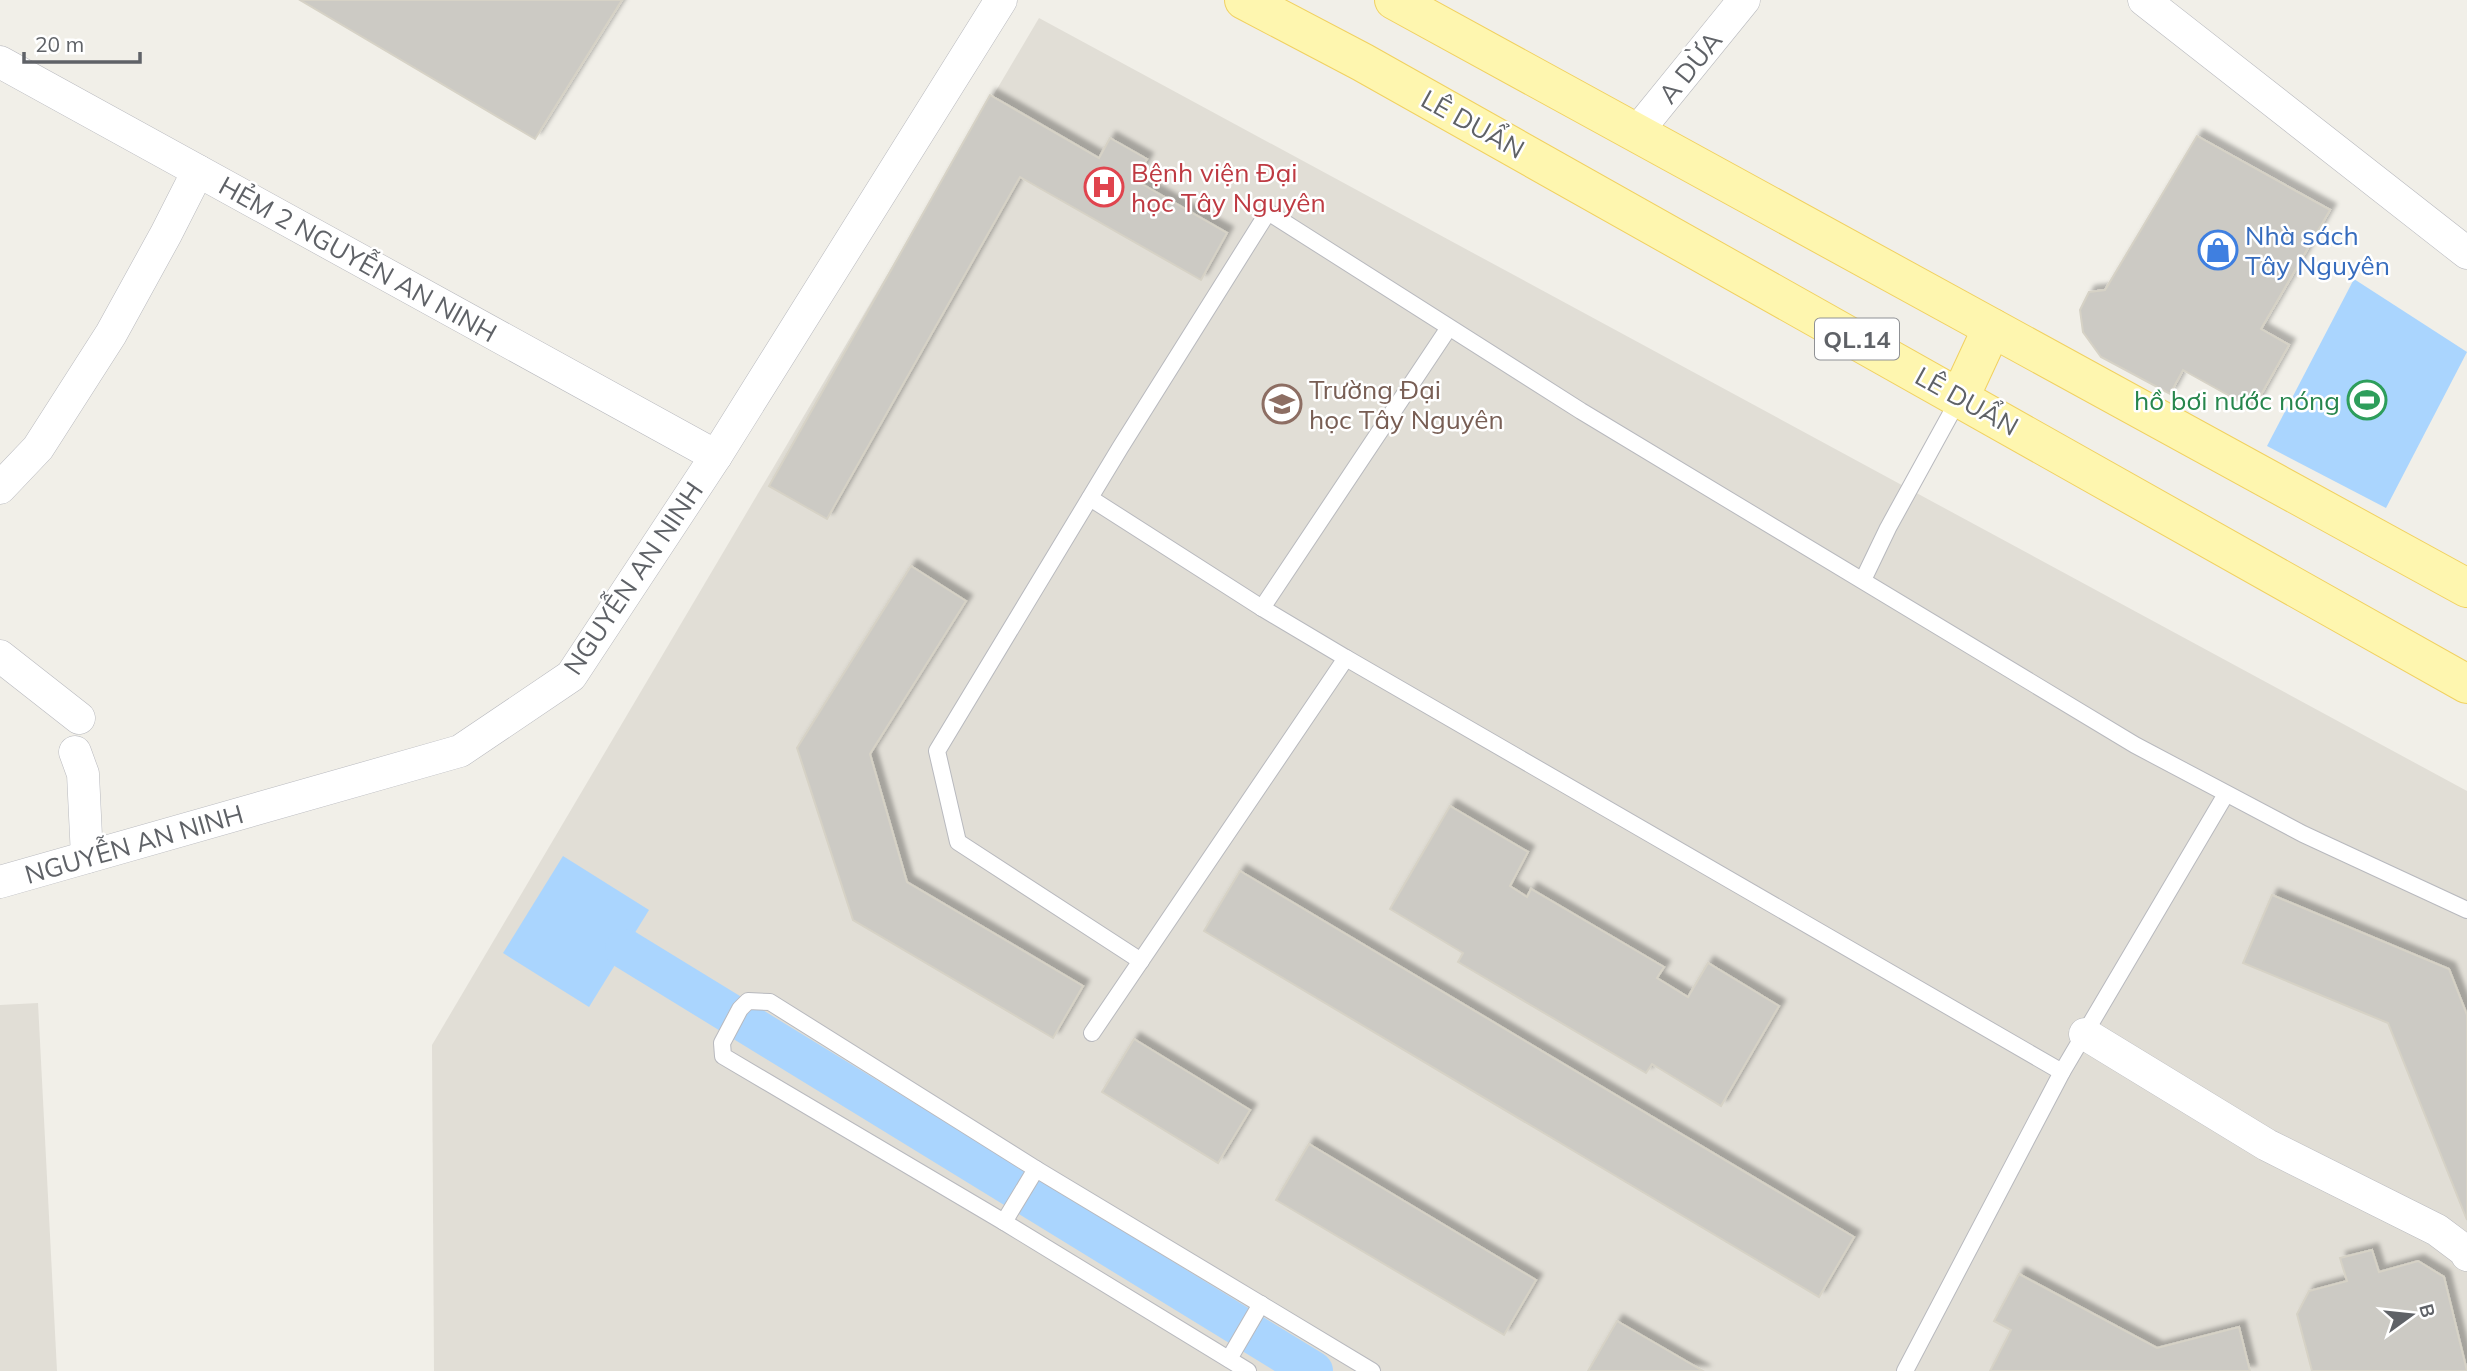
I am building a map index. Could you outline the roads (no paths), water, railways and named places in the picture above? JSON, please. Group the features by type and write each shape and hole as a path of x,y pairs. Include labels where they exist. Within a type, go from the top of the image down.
{"main road":[{"name":"LÊ DUẨN","path":"1244,0 1362,62 2467,684"},
{"name":"QL.14","path":"1394,0 2467,588"},
{"path":"1960,397 1992,328"}],"street":[{"name":"NGUYỄN AN NINH","path":"0,882 460,751 571,676 716,456 1001,0"},
{"name":"A DỪA","path":"1636,133 1744,0"},
{"path":"2144,0 2467,253"},
{"name":"HẺM 2 NGUYỄN AN NINH","path":"0,62 716,456"},
{"path":"0,488 38,448 111,334 198,170"},
{"path":"0,656 79,718"},
{"path":"75,752 83,774 87,857"},
{"path":"2085,1034 2267,1144 2437,1230 2467,1255"}],"lane":[{"path":"1141,961 958,842 937,751 1268,212 1448,329 2135,745 2303,834 2467,910"},
{"path":"1262,608 1448,329"},
{"path":"1863,580 1888,528 1960,397"},
{"path":"1090,498 1262,608 1346,658 2062,1072"},
{"path":"1092,1033 1346,658"},
{"path":"1905,1371 2062,1072 2226,794"},
{"path":"1248,1371 1231,1354 1007,1217 723,1056 722,1043 740,1009 748,1001 770,1002 1032,1176 1256,1311 1372,1371"},
{"path":"1007,1217 1032,1176"},
{"path":"1231,1354 1256,1311"}],"water":[{"name":"hồ bơi nước nóng","path":"2354,279 2467,352 2386,508 2267,446"},
{"path":"563,856 649,910 589,1007 503,953"}],"waterway":[{"path":"625,949 1313,1371"}],"place":[{"name":"Bệnh viện Đại học Tây Nguyên","path":"1104,187"},
{"name":"Nhà sách Tây Nguyên","path":"2218,250"},
{"name":"hồ bơi nước nóng","path":"2367,400"},
{"name":"Trường Đại học Tây Nguyên","path":"1282,404"}]}
